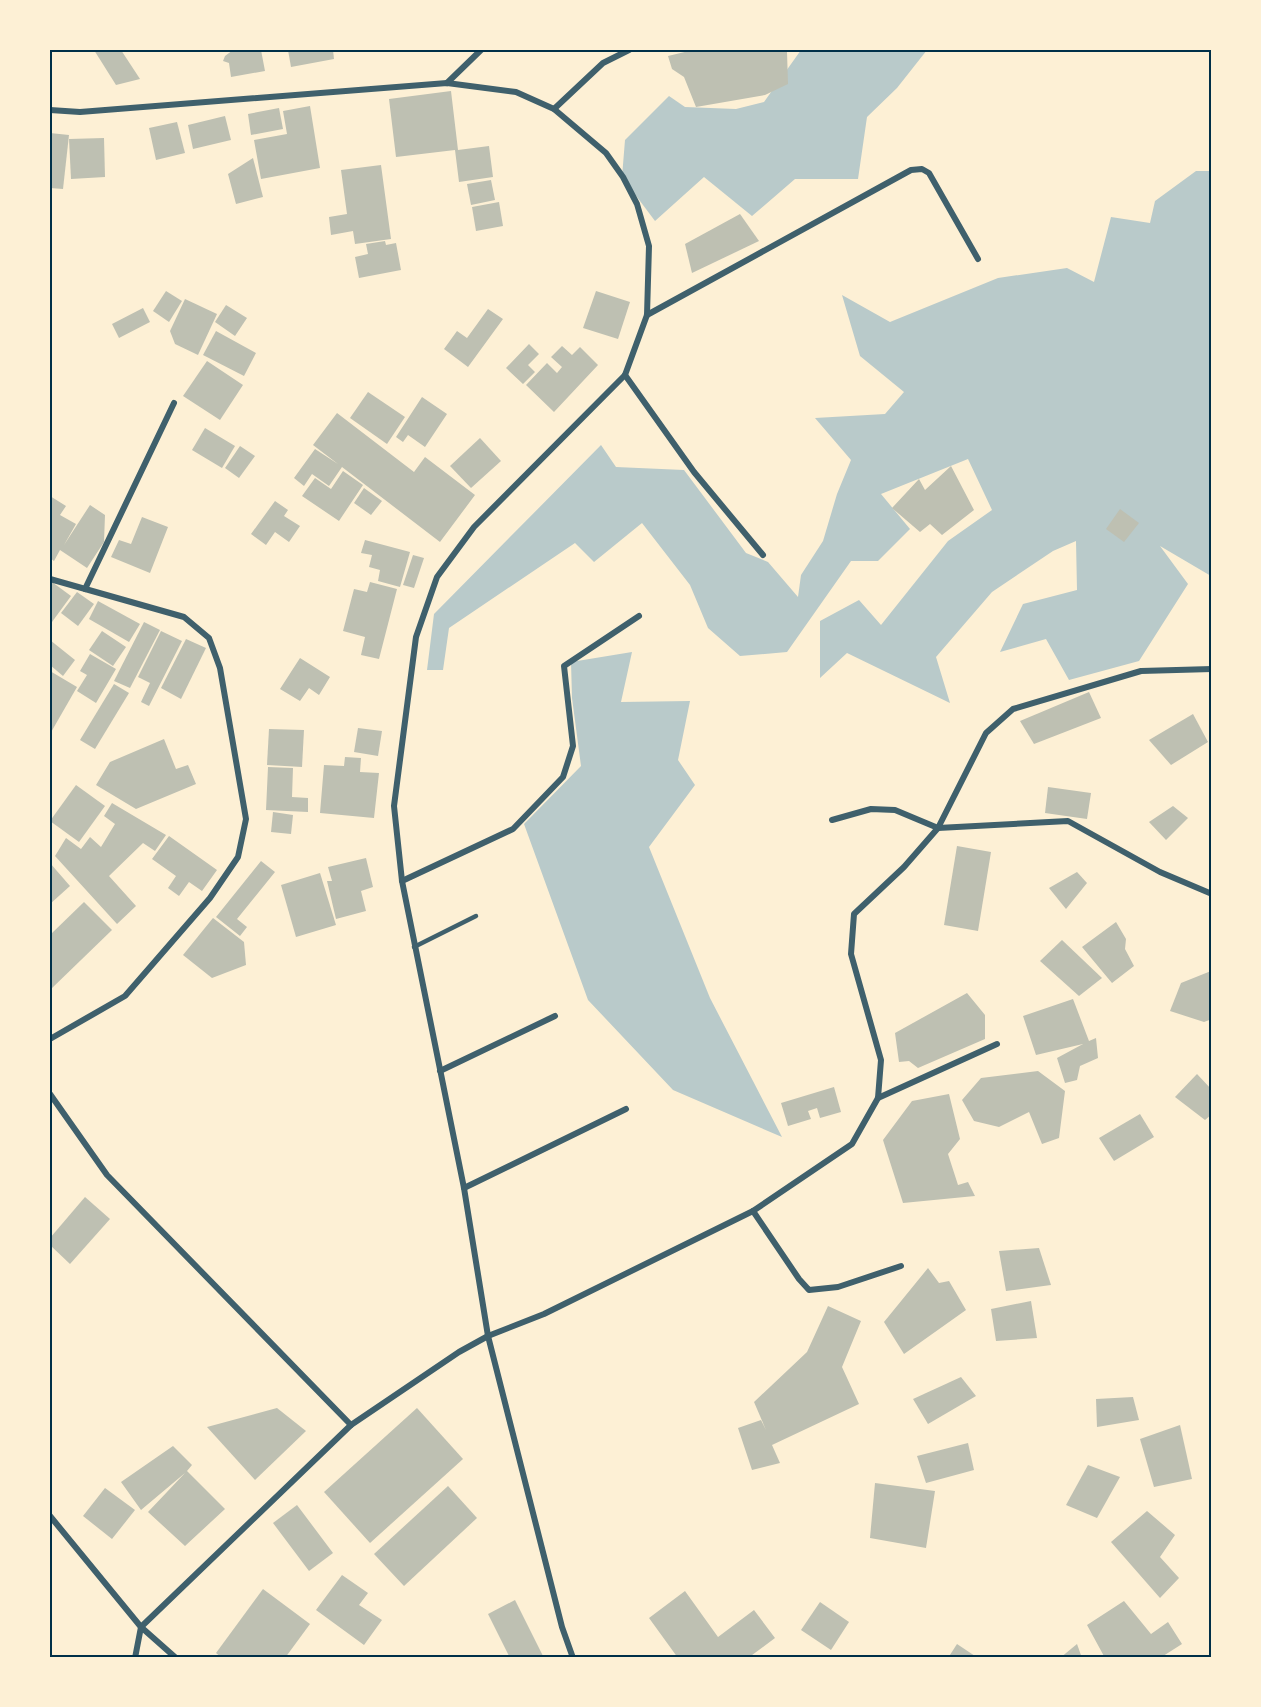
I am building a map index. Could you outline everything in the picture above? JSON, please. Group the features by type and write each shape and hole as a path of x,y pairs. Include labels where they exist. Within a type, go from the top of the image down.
{"street":[{"path":"447,83 481,50"},
{"path":"554,109 603,63 629,50"},
{"path":"50,110 80,112 447,83 516,92 554,109 606,153 623,177 637,204 649,246 647,315 625,375 474,526 437,577 416,637 394,806 402,881 464,1188 488,1336 562,1627 573,1658"},
{"path":"647,315 911,170 922,169 930,173 978,260"},
{"path":"625,375 694,472 763,555"},
{"path":"85,589 174,403"},
{"path":"50,579 184,617 209,638 220,668 246,819 238,857 210,898 125,996 50,1039"},
{"path":"402,881 513,829 563,777 573,746 564,666 639,616"},
{"path":"135,1658 141,1627 351,1425 459,1352 488,1336 544,1314 753,1211 852,1144 878,1098 881,1059 851,954 854,914 904,867 938,828 986,733 1013,709 1141,670 1212,669"},
{"path":"832,820 870,809 895,810 938,828 1068,821 1160,872 1212,894"},
{"path":"440,1071 555,1016"},
{"path":"878,1098 997,1044"},
{"path":"50,1094 107,1175 351,1425"},
{"path":"464,1188 626,1109"},
{"path":"753,1211 809,1290 838,1287 901,1266"},
{"path":"50,1516 141,1627 176,1658"}],"lane":[{"path":"414,947 476,916"}],"shaded area":[{"path":"801,50 927,50 897,88 867,117 858,179 795,179 752,216 704,177 655,221 622,177 625,140 669,96 685,107 736,109 764,102"},
{"path":"1196,171 1211,171 1211,576 1160,546 1188,584 1139,661 1069,680 1046,639 1000,652 1023,604 1077,590 1076,541 1053,551 992,592 936,657 950,703 847,653 820,678 820,621 859,600 881,625 948,541 992,510 968,459 881,494 910,529 878,561 851,561 787,652 740,656 708,628 690,585 642,523 594,562 575,543 449,628 443,670 427,670 434,614 601,445 616,467 684,470 746,553 768,562 798,597 801,575 823,541 837,494 851,460 815,418 885,414 904,392 860,356 842,295 890,322 998,278 1067,268 1094,282 1111,217 1150,223 1155,201"},
{"path":"632,652 621,702 690,701 678,760 695,785 649,847 710,998 782,1137 673,1090 588,1000 524,824 581,766 572,698 571,662"}],"building":[{"path":"94,50 121,50 140,79 116,85"},
{"path":"233,50 261,50 265,71 231,77 229,63 223,61 225,56"},
{"path":"288,50 333,50 334,59 291,67"},
{"path":"693,50 793,50 787,52 788,84 765,95 696,107 684,77 672,69 668,56"},
{"path":"451,91 458,150 489,146 493,177 459,182 455,150 396,157 389,99"},
{"path":"310,106 320,168 261,179 254,140 287,134 283,111"},
{"path":"279,108 283,129 251,135 248,114"},
{"path":"225,116 231,140 193,149 188,125"},
{"path":"177,122 185,153 156,160 149,128"},
{"path":"50,133 69,135 63,189 50,188"},
{"path":"104,138 105,177 71,179 69,139"},
{"path":"253,158 263,197 236,204 228,174"},
{"path":"381,165 391,239 355,244 353,231 331,235 329,217 347,214 341,170"},
{"path":"491,180 495,200 471,205 467,184"},
{"path":"499,202 503,226 476,231 472,207"},
{"path":"740,214 759,241 692,273 685,244"},
{"path":"385,241 386,245 396,243 401,270 359,278 355,257 368,254 366,244"},
{"path":"166,291 182,301 169,322 153,311"},
{"path":"596,291 630,302 618,339 583,328"},
{"path":"185,299 217,314 198,355 175,344 170,331"},
{"path":"226,305 247,318 235,336 215,322"},
{"path":"143,308 150,322 119,338 112,324"},
{"path":"488,309 503,319 468,367 444,349 457,331 467,338"},
{"path":"216,331 256,353 244,376 203,355"},
{"path":"529,344 539,354 528,365 535,372 523,384 506,368"},
{"path":"562,346 572,355 580,347 598,365 554,412 526,385 547,363 557,373 562,367 551,357"},
{"path":"207,361 243,385 220,420 183,396"},
{"path":"368,392 405,417 387,444 350,418"},
{"path":"422,397 447,414 425,447 408,435 403,442 396,437"},
{"path":"337,413 414,472 425,457 475,495 440,542 342,467 329,486 312,474 304,486 294,478 315,449 338,464 313,445"},
{"path":"205,428 235,446 222,468 192,450"},
{"path":"480,438 501,461 471,488 450,466"},
{"path":"240,446 255,456 239,478 225,468"},
{"path":"951,466 974,510 942,535 930,524 920,532 892,508 919,479 925,490"},
{"path":"343,471 363,485 339,521 302,496 315,478 331,489"},
{"path":"364,488 382,501 371,515 354,503"},
{"path":"50,496 66,506 60,515 76,524 64,545 90,505 105,515 104,542 87,568 60,550 54,561 50,558"},
{"path":"275,501 288,510 284,516 300,526 289,542 275,532 266,545 251,534"},
{"path":"1120,509 1139,523 1124,542 1106,529"},
{"path":"142,517 168,527 150,573 111,557 119,540 131,544"},
{"path":"365,540 410,552 400,587 378,581 380,570 369,567 372,555 361,553"},
{"path":"413,555 424,558 414,588 403,585"},
{"path":"52,582 71,596 52,622 50,621"},
{"path":"370,582 397,589 379,659 361,655 365,637 343,631 354,589 367,592"},
{"path":"77,592 94,604 78,626 61,613"},
{"path":"98,601 140,624 129,642 89,619"},
{"path":"144,622 160,630 130,688 114,681"},
{"path":"102,631 126,647 113,666 89,650"},
{"path":"161,631 182,641 149,706 141,702 150,683 138,677"},
{"path":"186,639 206,648 181,699 161,688"},
{"path":"50,640 75,660 63,676 50,665"},
{"path":"90,654 116,669 96,703 77,691 87,675 80,671"},
{"path":"300,658 330,677 319,695 309,688 300,701 280,689"},
{"path":"50,671 77,687 50,734"},
{"path":"114,684 129,693 95,749 80,740"},
{"path":"1089,692 1101,718 1034,744 1020,721"},
{"path":"1193,714 1208,742 1171,765 1149,740"},
{"path":"358,728 382,731 378,756 354,752"},
{"path":"269,729 304,730 302,767 267,765"},
{"path":"164,739 176,769 188,765 196,784 136,809 96,785 110,762"},
{"path":"345,757 361,758 360,772 379,773 374,818 320,813 324,765 344,766"},
{"path":"268,767 293,768 292,797 308,798 308,812 266,810"},
{"path":"76,785 105,806 79,842 50,821"},
{"path":"1048,787 1091,793 1087,819 1045,813"},
{"path":"112,803 166,835 155,851 143,843 109,876 136,906 117,924 55,856 66,838 81,849 90,837 101,847 115,824 104,816"},
{"path":"1173,806 1188,818 1166,840 1149,822"},
{"path":"273,812 293,815 291,834 271,832"},
{"path":"169,836 217,870 202,891 189,882 179,896 168,888 176,876 152,859"},
{"path":"957,846 991,852 978,931 944,925"},
{"path":"366,858 373,887 361,891 366,911 336,919 327,881 332,881 328,867"},
{"path":"261,861 275,872 237,919 247,927 240,936 216,917"},
{"path":"50,863 70,886 50,904"},
{"path":"1077,872 1087,883 1066,909 1049,888"},
{"path":"320,873 336,925 296,937 281,885"},
{"path":"84,902 112,930 50,990 50,935"},
{"path":"213,918 244,942 246,965 212,978 183,955"},
{"path":"1116,922 1126,939 1125,949 1134,966 1112,983 1082,947"},
{"path":"1062,940 1102,978 1079,996 1040,961"},
{"path":"1211,971 1212,1019 1204,1022 1170,1011 1181,983"},
{"path":"967,993 985,1015 985,1039 918,1068 909,1061 899,1062 895,1033"},
{"path":"1073,999 1089,1041 1096,1038 1098,1058 1080,1066 1077,1080 1065,1083 1057,1058 1083,1044 1036,1055 1023,1016"},
{"path":"1038,1071 1065,1091 1059,1138 1042,1144 1029,1112 999,1127 974,1121 962,1100 981,1078"},
{"path":"1197,1074 1212,1090 1212,1114 1205,1120 1175,1097"},
{"path":"834,1087 841,1112 820,1118 817,1108 808,1111 811,1119 788,1126 781,1103"},
{"path":"949,1094 960,1139 948,1154 958,1185 968,1182 975,1196 903,1203 883,1140 912,1101"},
{"path":"1140,1114 1154,1137 1114,1161 1099,1138"},
{"path":"85,1197 110,1219 70,1264 50,1245 50,1238"},
{"path":"1039,1248 1051,1285 1006,1291 999,1251"},
{"path":"928,1268 939,1283 949,1281 966,1310 904,1354 884,1322"},
{"path":"1031,1301 1037,1338 996,1341 991,1309"},
{"path":"828,1306 861,1321 842,1367 859,1404 772,1445 780,1463 752,1470 738,1428 761,1420 766,1430 754,1402 807,1352"},
{"path":"961,1377 976,1396 928,1424 913,1399"},
{"path":"1133,1397 1139,1420 1097,1427 1096,1399"},
{"path":"277,1408 306,1431 255,1480 207,1427"},
{"path":"417,1408 463,1459 370,1543 324,1492"},
{"path":"1180,1425 1192,1479 1154,1487 1140,1439"},
{"path":"968,1443 974,1470 926,1483 917,1456"},
{"path":"173,1446 192,1465 187,1471 225,1509 185,1546 148,1512 185,1473 141,1510 121,1482"},
{"path":"1088,1465 1120,1477 1097,1518 1066,1505"},
{"path":"875,1483 935,1491 926,1548 870,1538"},
{"path":"448,1486 477,1518 404,1586 374,1554"},
{"path":"105,1488 135,1510 112,1539 83,1516"},
{"path":"297,1505 333,1553 309,1571 273,1523"},
{"path":"1147,1511 1175,1535 1160,1557 1179,1578 1160,1598 1111,1542"},
{"path":"342,1575 368,1593 359,1605 382,1620 364,1645 316,1610"},
{"path":"263,1589 310,1624 285,1658 222,1658 216,1653"},
{"path":"685,1591 718,1637 754,1610 775,1638 748,1658 678,1658 649,1618"},
{"path":"515,1600 544,1658 510,1658 488,1614"},
{"path":"1124,1601 1151,1634 1168,1622 1182,1644 1160,1658 1105,1658 1087,1625"},
{"path":"820,1602 849,1622 831,1650 801,1630"},
{"path":"957,1644 978,1658 948,1658"},
{"path":"1077,1644 1082,1658 1060,1658"}]}
